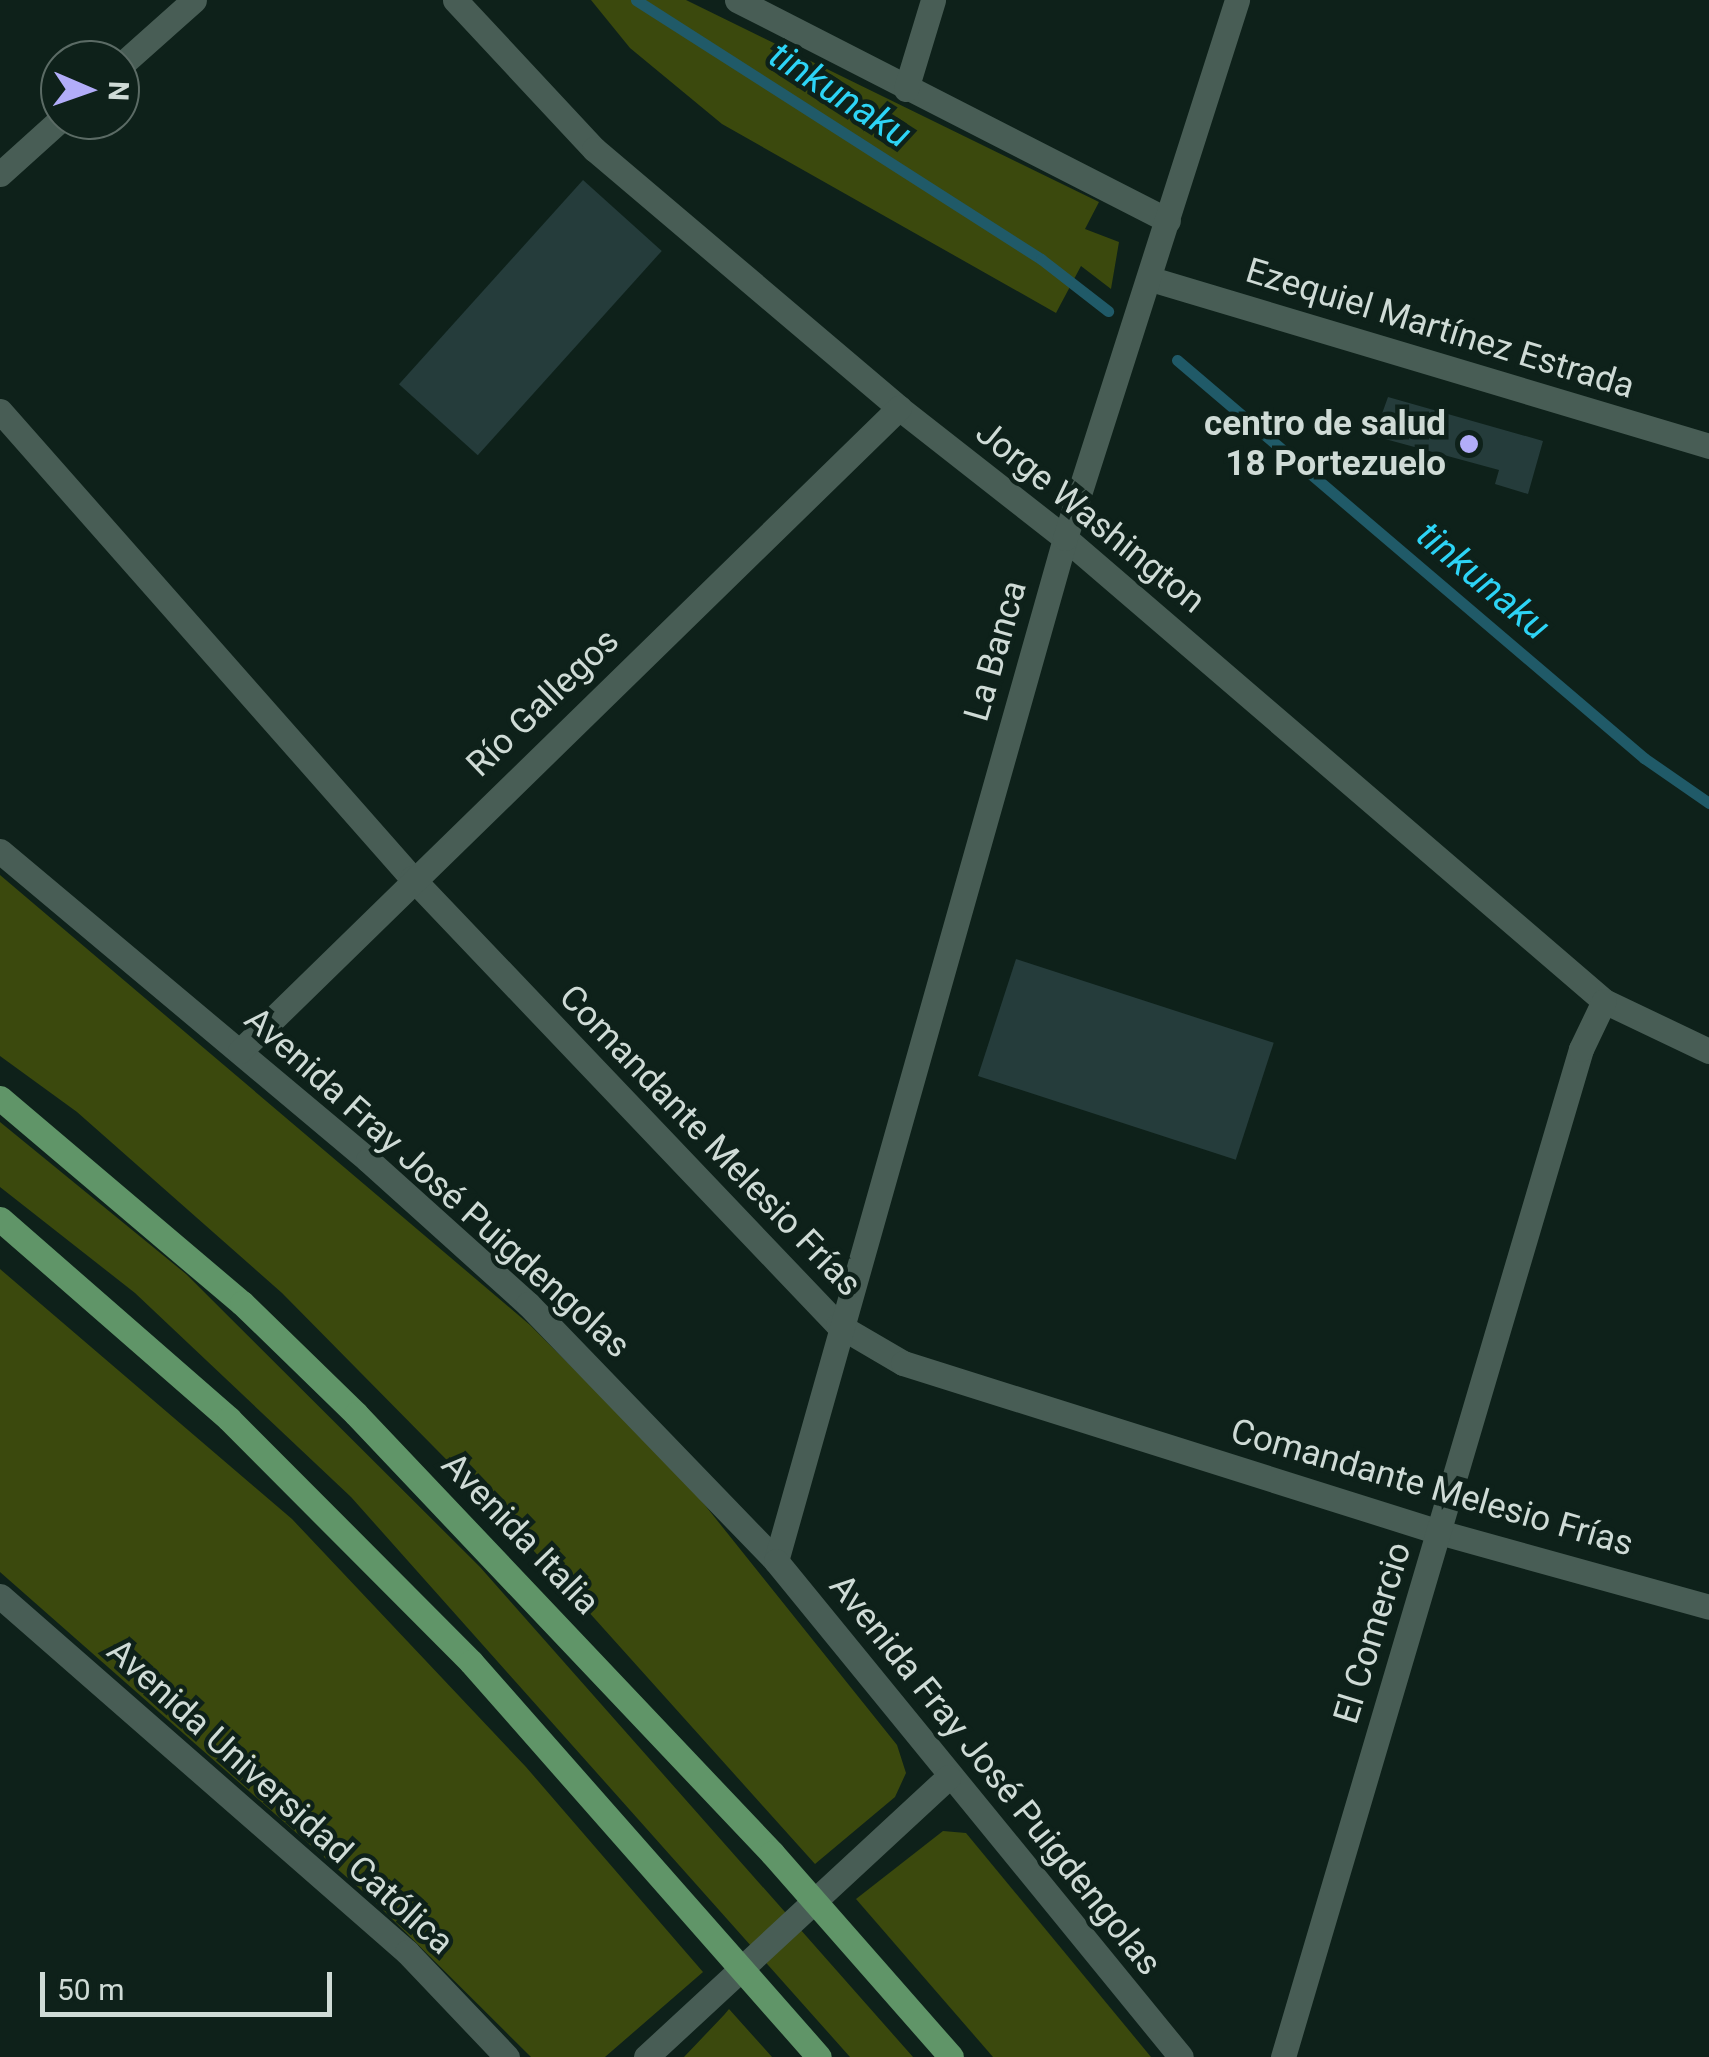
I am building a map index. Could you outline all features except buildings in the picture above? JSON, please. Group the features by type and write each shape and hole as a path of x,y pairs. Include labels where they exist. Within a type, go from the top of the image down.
{"main road":[{"name":"Avenida Italia","path":"0,1098 228,1291 342,1400 772,1853 951,2057"},
{"path":"0,1219 105,1304 316,1505 471,1662 820,2057"}],"street":[{"path":"140,48 194,0"},
{"name":"Jorge Washington","path":"455,0 559,117 898,408 1065,538 1604,1001 1709,1052"},
{"path":"737,0 1168,221"},
{"path":"906,89 933,0"},
{"name":"La Banca","path":"776,1561 838,1325 1065,538 1152,278 1237,0"},
{"path":"0,174 40,138"},
{"name":"Ezequiel Martínez Estrada","path":"1152,278 1709,446"},
{"name":"Río Gallegos","path":"240,1051 412,878 898,408"},
{"name":"Comandante Melesio Frías","path":"0,412 412,878 838,1325 903,1363 1439,1532 1709,1606"},
{"name":"Avenida Fray José Puigdengolas","path":"0,852 240,1051 528,1304 776,1561 948,1777 1182,2057"},
{"name":"El Comercio","path":"1283,2057 1581,1049 1604,1001"},
{"name":"Avenida Universidad Católica","path":"0,1596 408,1952 508,2057"},
{"path":"646,2057 948,1777"}],"green space":[{"path":"591,0 686,0 1099,202 1085,229 1119,242 1111,289 1081,266 1056,313 722,124 630,48"},
{"path":"0,875 530,1325 688,1484 897,1745 906,1773 895,1797 815,1864 507,1521 282,1293 77,1112 0,1056"},
{"path":"0,1122 186,1274 480,1567 913,2057 850,2057 351,1497 135,1293 0,1187"},
{"path":"0,1269 292,1519 526,1767 703,1972 605,2057 531,2057 376,1903 0,1572"},
{"path":"943,1831 966,1833 1151,2057 993,2057 856,1899"},
{"path":"729,2009 772,2057 684,2057 724,2015"}],"waterway":[{"name":"tinkunaku","path":"636,0 1041,259 1108,311"},
{"name":"tinkunaku","path":"1177,360 1644,758 1709,803"}],"place":[{"name":"centro de salud 18 Portezuelo","path":"1469,444"}]}
